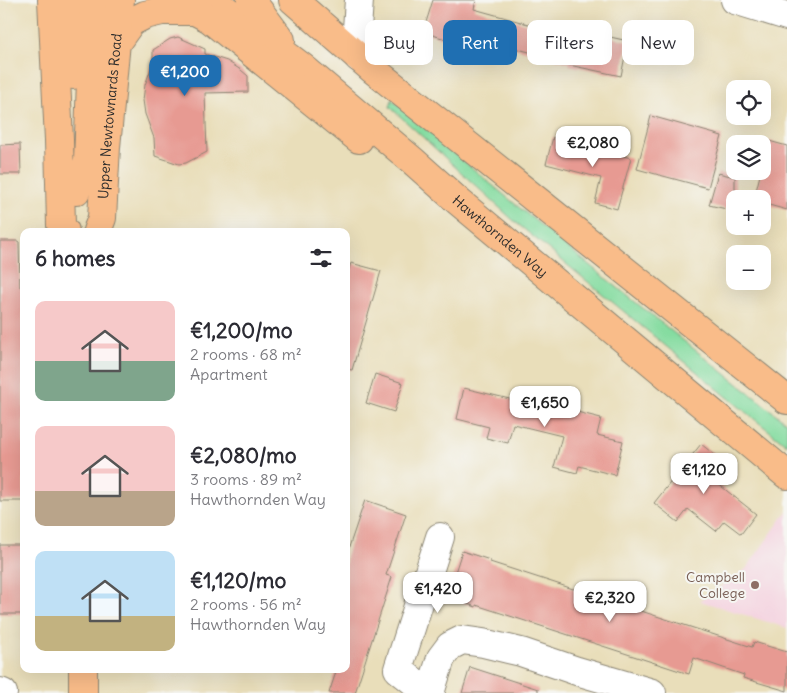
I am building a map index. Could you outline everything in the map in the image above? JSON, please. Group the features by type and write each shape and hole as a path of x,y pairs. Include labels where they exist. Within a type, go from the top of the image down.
{"highway":[{"path":"52,0 62,228"},
{"name":"Upper Newtownards Road","path":"73,0 72,172 76,191 76,228"},
{"path":"76,191 88,162 94,0"},
{"name":"Upper Newtownards Road","path":"98,228 102,218 106,147 120,0"},
{"name":"Hawthornden Way","path":"214,0 302,67 459,202 787,475"},
{"path":"251,0 302,67"},
{"path":"292,0 359,58 787,400"},
{"path":"116,43 131,22 145,15 162,11 195,11 210,19 422,190 459,202"},
{"path":"83,673 83,693"}],"street":[{"path":"359,0 357,28 359,58"},
{"path":"735,0 787,16"},
{"path":"440,536 398,669 429,693 441,658 450,646 462,640 521,652 576,671 652,693"}],"shaded area":[{"name":"Campbell College","path":"787,511 787,628 700,601 746,569"}],"green space":[{"path":"392,99 538,223 787,423 787,445 513,220 390,107"}],"building":[{"path":"433,0 476,0 474,9 514,20 443,20 443,38 433,35 433,20 427,20"},
{"path":"517,21 527,24 527,51 517,49"},
{"path":"178,37 205,49 205,54 227,61 248,76 248,92 205,93 207,152 186,163 179,164 155,156 154,138 145,114 143,100 145,85 153,63 153,50 170,39"},
{"path":"612,37 622,40 623,65 621,76 569,65 612,65"},
{"path":"651,116 722,136 708,188 637,169"},
{"path":"553,137 631,158 617,209 595,203 601,178 546,164"},
{"path":"771,142 787,146 787,210 771,206 771,190 756,190 759,180 771,180"},
{"path":"20,144 21,174 0,174 0,145"},
{"path":"718,173 726,175 726,180 735,180 735,190 726,190 726,209 709,205"},
{"path":"0,241 19,241 20,501 0,501"},
{"path":"351,263 381,271 352,370 350,370"},
{"path":"375,374 403,383 394,412 366,403"},
{"path":"464,388 522,402 524,393 570,405 569,410 601,418 597,435 623,441 615,475 579,466 577,473 554,467 562,436 513,424 508,443 486,438 489,427 457,419"},
{"path":"701,444 725,463 712,479 756,514 741,534 724,521 716,531 688,509 678,522 654,503"},
{"path":"365,500 406,514 386,575 392,577 355,693 329,693 336,673 350,673 350,544"},
{"path":"0,545 20,545 20,614 0,614"},
{"path":"462,551 490,560 490,562 752,647 754,642 787,652 787,691 743,678 744,675 694,658 689,674 447,597"},
{"path":"470,667 538,689 538,693 462,693"}],"place":[{"name":"Campbell College","path":"755,585"}]}
